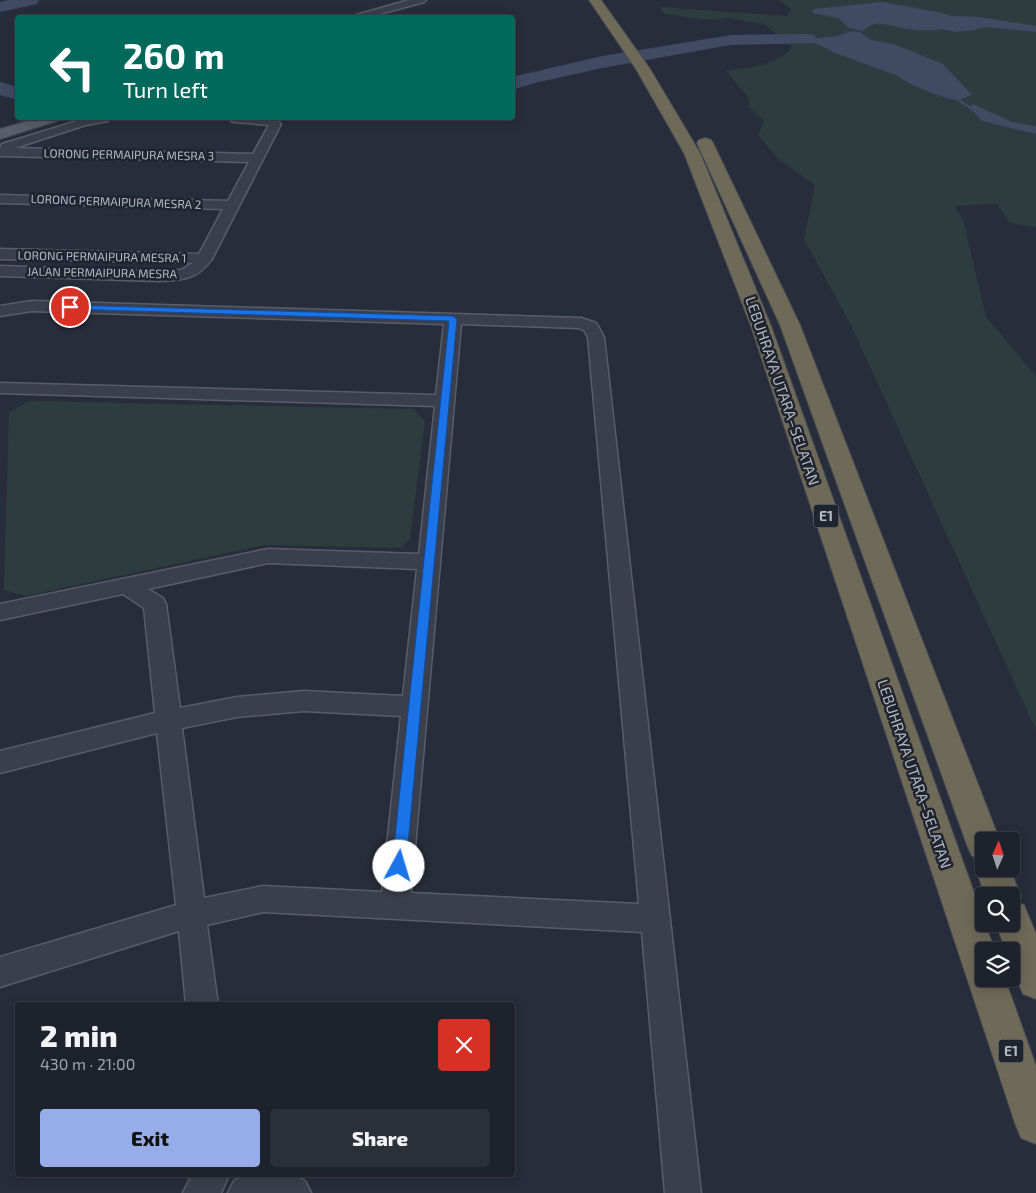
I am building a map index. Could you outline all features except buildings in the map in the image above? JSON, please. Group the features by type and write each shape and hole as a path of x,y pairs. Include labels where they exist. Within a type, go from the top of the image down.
{"highway":[{"name":"LEBUHRAYA UTARA–SELATAN","path":"595,0 629,47 652,68 686,108 710,153 790,326 979,832"},
{"name":"LEBUHRAYA UTARA–SELATAN","path":"652,68 692,154 761,326 975,947"},
{"path":"1017,932 1036,981"},
{"name":"E1","path":"989,987 1036,1123"}],"main road":[{"path":"0,127 26,120"},
{"path":"0,134 44,120"}],"street":[{"path":"380,0 400,6"},
{"path":"360,15 421,0"},
{"path":"377,15 386,10"},
{"path":"0,151 82,122 93,120"},
{"name":"JALAN PERMAIPURA MESRA","path":"0,271 170,276 193,272 204,259 274,128 274,122 269,120"},
{"name":"LORONG PERMAIPURA MESRA 3","path":"0,151 258,158"},
{"name":"LORONG PERMAIPURA MESRA 2","path":"0,198 233,205"},
{"name":"LORONG PERMAIPURA MESRA 1","path":"0,254 204,259"},
{"path":"0,312 32,306 581,323 590,327 596,337 684,1193"},
{"path":"395,906 453,319"},
{"path":"0,388 445,401"},
{"path":"0,612 268,556 429,562"},
{"path":"126,585 155,604 202,1002"},
{"path":"0,762 168,720 237,708 304,700 415,707"},
{"path":"0,972 191,915 263,899 655,919"},
{"path":"202,1193 211,1177"},
{"path":"246,1193 263,1191 293,1193"}],"shaded area":[{"path":"779,0 1036,0 1036,227 1010,223 997,204 955,206 964,223 986,317 1036,376 1036,730 851,325 804,239 815,185 779,160 758,135 764,121 749,107 749,98 726,71 771,62 792,47 764,24 728,18 709,20 665,14 659,7 787,16 792,10"},
{"path":"30,401 413,409 425,421 410,539 401,548 264,545 26,596 4,590 9,412"}],"water":[{"path":"882,2 952,16 979,17 1036,26 1036,32 984,27 955,32 936,28 940,30 916,30 885,24 873,24 863,31 849,28 838,18 813,13 813,9"},
{"path":"851,31 860,32 871,40 896,45 943,64 972,95 957,100 935,94 917,87 898,76 835,53 808,39 838,36"},
{"path":"973,104 1012,122 1036,126 1036,134 982,121 969,107"}],"waterway":[{"path":"0,7 31,0"},
{"path":"515,83 529,78 602,62 731,40 808,39"},
{"path":"0,88 15,93"},
{"path":"951,95 974,110"}],"route":[{"path":"70,307 453,319 399,866"}]}
